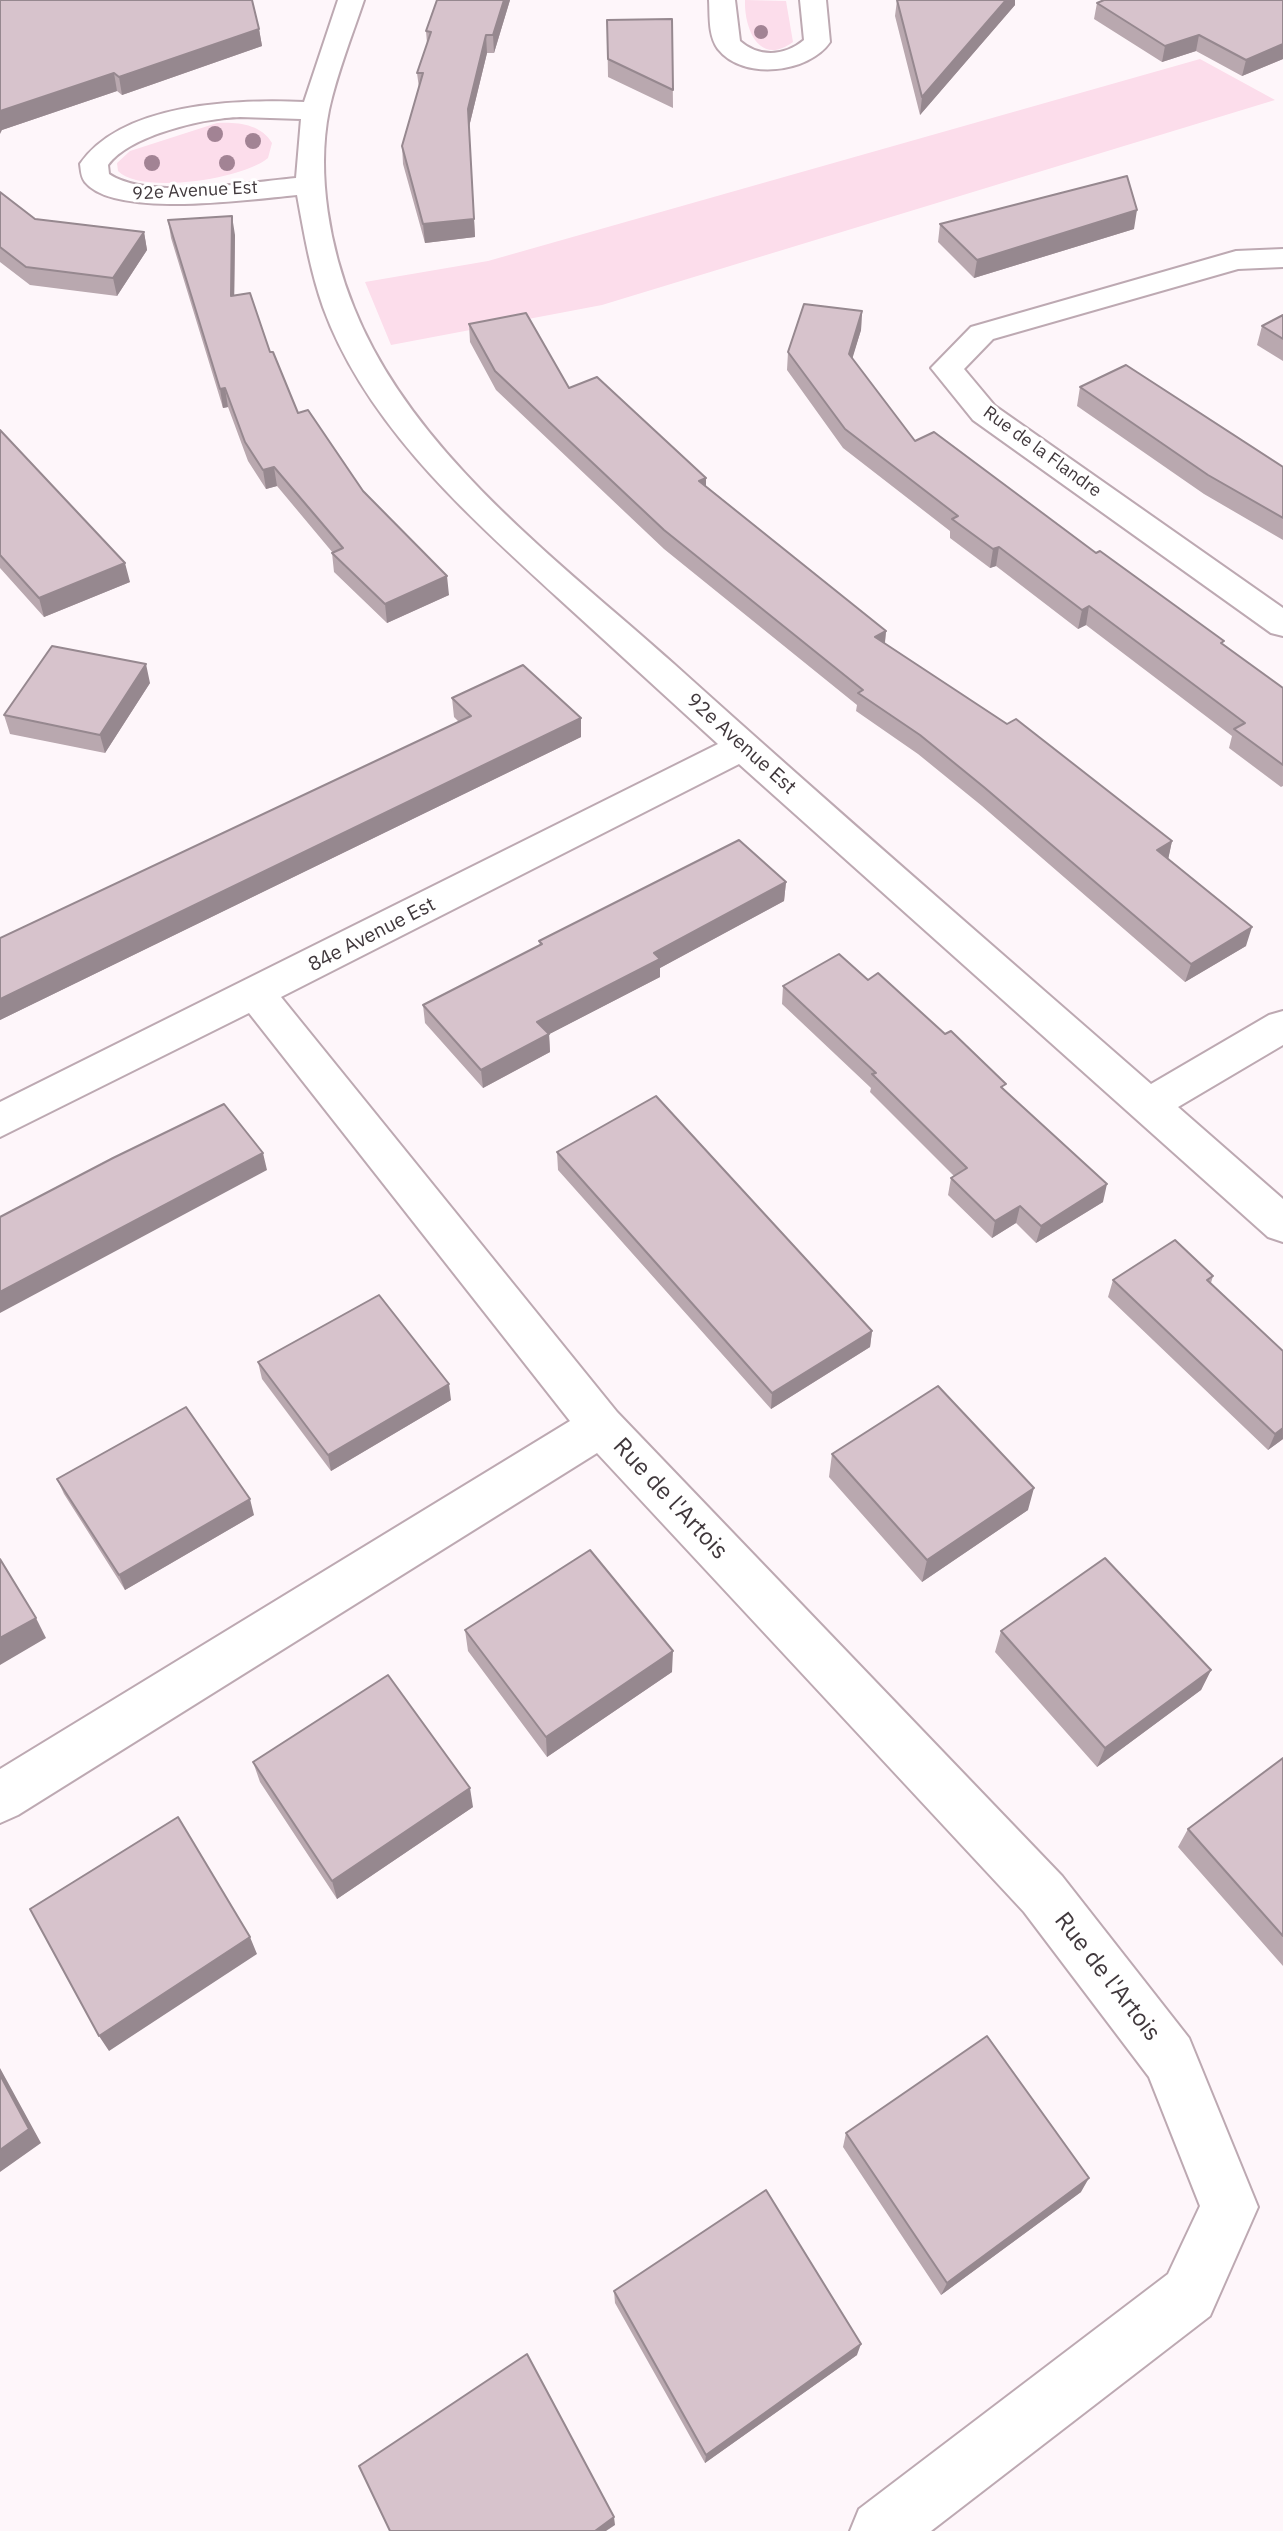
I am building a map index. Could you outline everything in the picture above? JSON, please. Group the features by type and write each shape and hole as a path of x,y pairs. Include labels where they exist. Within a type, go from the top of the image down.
{"street":[{"name":"92e Avenue Est","path":"351,0 315,111 310,185 322,253 339,309 372,375 407,427 498,524 743,747 1283,1225"},
{"path":"722,0 726,36 732,48 753,57 785,60 803,55 817,42 813,0"},
{"name":"92e Avenue Est","path":"310,185 139,196 104,187 93,173 93,166 101,152 119,140 206,113 246,109 315,111"},
{"name":"Rue de la Flandre","path":"1283,258 1236,260 982,333 947,368 984,413 1283,625"},
{"name":"84e Avenue Est","path":"0,1121 743,747"},
{"name":"Rue de l'Artois","path":"256,994 601,1426 1043,1894 1169,2058 1229,2207 1189,2295 881,2531"},
{"path":"1148,1105 1283,1026"},
{"name":"Rue de l'Artois","path":"0,1798 601,1426"}],"shaded area":[{"path":"745,0 786,1 793,42 781,49 771,50 756,41 747,22"},
{"path":"1200,59 1275,100 602,305 391,345 365,282 488,261"},
{"path":"217,123 240,124 262,132 272,143 268,158 238,172 193,181 148,182 130,178 118,171 117,163 130,151"}],"building":[{"path":"0,0 252,0 259,29 119,77 114,73 0,111"},
{"path":"437,0 504,0 493,35 486,35 468,109 474,219 423,224 402,146 423,73 417,73 431,32 426,31"},
{"path":"897,0 1006,0 922,97"},
{"path":"1104,0 1283,0 1283,44 1246,60 1199,35 1165,46 1097,3"},
{"path":"672,19 673,90 608,59 607,20"},
{"path":"1127,176 1137,210 977,260 940,224"},
{"path":"0,192 35,219 144,232 113,278 26,267 0,247"},
{"path":"232,216 231,296 250,293 270,352 273,352 298,413 308,410 363,491 447,576 385,604 332,553 343,548 274,467 263,470 245,442 225,388 220,389 168,220"},
{"path":"804,304 862,311 849,354 915,441 934,432 1096,553 1100,551 1224,641 1221,643 1283,688 1283,765 1234,729 1245,723 1089,606 1082,610 999,547 993,549 952,519 958,516 845,429 788,352"},
{"path":"526,313 569,388 597,377 706,478 699,481 886,631 875,637 1007,724 1016,719 1172,841 1157,850 1252,927 1191,964 985,788 920,735 858,693 863,690 664,530 495,371 469,324"},
{"path":"1283,315 1283,339 1262,326"},
{"path":"1126,365 1283,467 1283,518 1208,475 1080,387"},
{"path":"0,430 125,563 39,598 0,555"},
{"path":"52,646 146,664 100,735 4,715"},
{"path":"523,665 581,718 0,999 0,938 471,716 452,698"},
{"path":"739,840 786,882 654,953 660,959 537,1022 549,1034 481,1070 423,1005 542,944 539,941"},
{"path":"839,954 868,980 878,973 945,1034 951,1031 1006,1084 1001,1087 1107,1184 1041,1226 1020,1206 995,1221 951,1178 967,1168 872,1074 876,1073 783,986"},
{"path":"656,1096 872,1331 772,1393 557,1152"},
{"path":"224,1104 263,1153 0,1292 0,1217"},
{"path":"1175,1240 1213,1276 1207,1280 1283,1351 1283,1428 1275,1434 1113,1280"},
{"path":"379,1295 449,1384 328,1455 258,1362"},
{"path":"938,1386 1034,1488 927,1560 832,1454"},
{"path":"186,1407 250,1499 119,1575 57,1479"},
{"path":"590,1550 673,1651 546,1737 465,1630"},
{"path":"1105,1558 1211,1670 1105,1748 1001,1631"},
{"path":"0,1559 36,1618 0,1638"},
{"path":"388,1675 470,1788 332,1881 253,1762"},
{"path":"1283,1758 1283,1936 1188,1829"},
{"path":"178,1817 250,1937 99,2036 30,1909"},
{"path":"987,2036 1089,2178 947,2283 846,2133"},
{"path":"0,2075 29,2129 0,2150"},
{"path":"766,2190 861,2344 706,2455 614,2291"},
{"path":"527,2354 614,2517 595,2531 390,2531 359,2466"}]}
